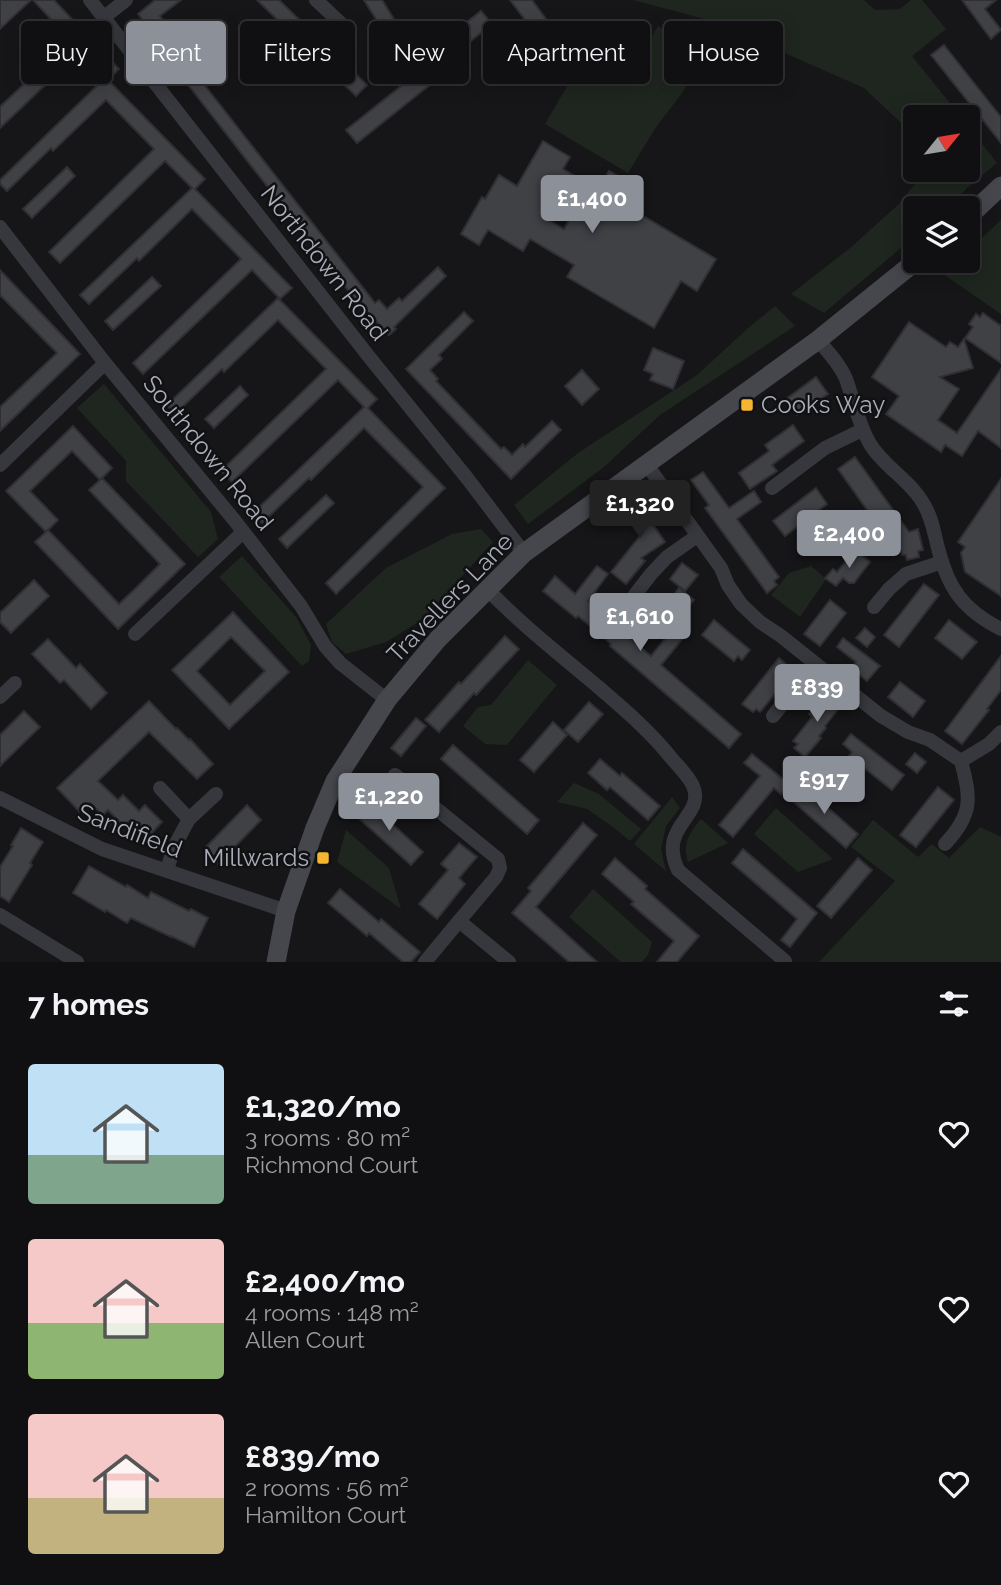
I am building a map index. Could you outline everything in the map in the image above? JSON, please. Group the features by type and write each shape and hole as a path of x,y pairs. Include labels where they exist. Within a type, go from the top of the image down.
{"street":[{"name":"Northdown Road","path":"90,0 524,554"},
{"path":"103,18 126,0"},
{"path":"316,0 338,21"},
{"path":"980,206 1001,186"},
{"name":"Southdown Road","path":"0,227 105,363 243,531 301,606 325,646 340,663 387,700"},
{"name":"Travellers Lane","path":"276,962 286,911 315,828 335,782 387,700 438,639 524,554 818,340 903,271"},
{"path":"818,340 846,379 862,429 881,460 922,501 931,519 949,582 961,600 979,616 1001,629"},
{"path":"0,465 105,363"},
{"path":"772,488 825,448 862,429"},
{"path":"647,465 720,568 741,604 760,622 881,716 908,732 930,740 961,761 968,789 968,803 958,831 945,844"},
{"path":"135,634 243,531"},
{"path":"631,600 667,557 696,536"},
{"path":"874,607 906,574 942,562"},
{"path":"487,589 635,718 666,750 692,784 696,798 689,815 678,828 673,844 673,859 678,870 785,961"},
{"path":"773,716 815,664"},
{"path":"0,697 15,683"},
{"path":"961,761 989,744 1001,732"},
{"path":"395,775 498,859 500,868 496,877 425,962"},
{"path":"160,788 189,819"},
{"path":"167,870 174,847 189,819 216,794"},
{"name":"Sandifield","path":"0,798 102,849 286,911"},
{"path":"0,915 77,962"},
{"path":"459,921 509,962"}],"shaded area":[{"path":"633,0 864,0 875,10 900,9 911,0 922,0 946,29 912,56 951,105 903,105 903,125 864,88 783,52 783,21 712,21"},
{"path":"658,26 664,30 664,84 688,84 656,127 628,173 545,124 568,84 650,84 650,40"},
{"path":"980,141 997,163 980,177"},
{"path":"916,182 974,182 959,196 905,196"},
{"path":"903,199 903,246 824,313 791,294 850,248"},
{"path":"1001,220 1001,314 943,274 980,273 980,240"},
{"path":"775,306 795,326 660,415 604,467 528,524 514,505 578,453 697,375"},
{"path":"104,384 211,512 218,539 198,557 126,481 126,461 77,408"},
{"path":"481,529 493,542 422,620 386,642 346,654 332,642 326,624 386,568 452,534"},
{"path":"242,556 296,617 311,645 309,661 302,666 219,577"},
{"path":"811,566 826,579 800,617 771,595 789,573"},
{"path":"528,660 557,685 507,745 485,744 463,726 478,707 491,705"},
{"path":"574,783 599,794 641,829 630,841 587,809 557,802"},
{"path":"672,797 680,808 666,826 661,849 666,871 634,844"},
{"path":"776,808 833,859 798,872 754,834"},
{"path":"701,819 728,843 688,862 688,839"},
{"path":"873,820 918,857 932,844 949,858 980,827 1001,837 1001,962 819,962 895,881 851,847"},
{"path":"346,830 389,868 401,909 337,862"},
{"path":"593,889 652,942 648,955 642,962 621,962 569,917"}],"building":[{"path":"0,0 31,0 0,29"},
{"path":"33,0 54,0 74,21 52,21"},
{"path":"155,0 181,0 160,16 164,21 143,21 138,14"},
{"path":"257,0 279,0 301,21 279,21"},
{"path":"364,0 382,0 395,21 377,21"},
{"path":"510,0 532,0 548,21 526,21"},
{"path":"962,0 996,0 985,9 1001,30 991,39"},
{"path":"481,11 489,21 483,21 483,31 469,42 469,21"},
{"path":"944,45 1001,117 1001,143 980,117 980,105 971,105 931,55"},
{"path":"112,62 119,69 112,76"},
{"path":"355,73 367,85 356,96 344,84 355,84"},
{"path":"24,84 46,84 0,128 0,107"},
{"path":"99,84 112,84 205,179 195,189 292,288 280,299 252,270 143,374 133,363 241,259 192,209 139,261 137,258 89,304 80,295 192,188 165,161 60,263 49,252 154,149 106,100 7,191 0,184 0,180"},
{"path":"187,84 204,84 375,303 379,300 387,309 399,298 402,301 438,267 446,276 389,335 355,299"},
{"path":"404,84 431,84 357,143 346,130"},
{"path":"543,141 570,157 563,169 599,190 609,171 633,185 623,204 716,259 697,291 681,281 654,328 567,277 574,265 530,239 523,251 488,230 479,245 461,234 482,197 485,199 499,175 517,186","holes":["556,196 576,207 564,229 544,217"]},
{"path":"67,167 75,176 32,218 23,209"},
{"path":"0,270 80,354 0,431 0,407 57,353 0,295"},
{"path":"152,277 161,286 113,330 105,321"},
{"path":"278,298 377,399 368,408 445,488 336,594 326,583 423,487 364,428 262,523 253,513 364,407 338,380 232,482 221,471 326,369 278,320 175,414 167,405"},
{"path":"464,312 473,321 439,355 442,359 430,370 438,379 436,381 501,449 504,447 512,455 523,444 525,447 552,421 561,430 511,479 406,369"},
{"path":"983,313 1001,326 1001,363 965,338 973,327 969,324 976,314 980,317"},
{"path":"909,322 946,347 950,342 958,347 964,339 973,368 940,377 959,389 938,420 957,433 1001,369 1001,448 978,431 962,456 945,445 941,452 886,414 899,396 872,377"},
{"path":"653,348 684,361 673,389 650,380 653,374 644,370"},
{"path":"582,370 599,389 582,405 565,386"},
{"path":"816,377 828,394 797,415 786,399"},
{"path":"240,386 248,395 214,428 205,419"},
{"path":"793,425 804,441 772,465 777,471 750,489 739,473 769,451 765,445"},
{"path":"73,426 112,468 100,480 72,451 30,491 58,520 46,532 6,491"},
{"path":"855,457 909,532 918,529 923,550 918,551 919,557 907,560 906,555 902,555 896,531 889,536 884,529 882,531 838,469"},
{"path":"703,472 729,508 754,491 761,502 737,519 779,577 774,581 777,585 767,593 705,508 709,505 691,480"},
{"path":"102,478 185,564 118,629 35,542 48,530 119,604 139,585 160,564 89,490"},
{"path":"1001,479 1001,596 965,572 961,553 965,547 958,542"},
{"path":"816,488 827,504 785,536 773,521"},
{"path":"326,495 334,503 287,548 279,539"},
{"path":"650,497 661,512 650,520 665,542 641,558 645,561 626,584 611,572 640,536 625,515"},
{"path":"855,550 870,562 854,583 843,578 836,586 825,578 833,569 837,572"},
{"path":"682,563 698,575 685,591 670,579"},
{"path":"597,566 608,574 588,601 651,656 673,629 684,637 661,665 741,734 729,748 589,625 543,591 555,576 575,594"},
{"path":"34,580 49,596 11,633 0,622 0,613"},
{"path":"924,584 939,595 899,647 884,635"},
{"path":"679,588 694,600 671,629 656,617"},
{"path":"830,600 846,613 820,646 804,634"},
{"path":"233,612 289,672 229,729 172,670","holes":["231,637 265,671 230,705 197,671"]},
{"path":"714,620 750,650 742,660 738,656 734,661 702,635"},
{"path":"949,620 977,642 962,659 935,638"},
{"path":"865,628 875,637 867,647 856,638"},
{"path":"505,636 519,649 439,732 425,720"},
{"path":"843,638 880,666 867,681 851,669 856,662 837,647"},
{"path":"48,639 76,668 80,664 107,693 91,709 64,680 60,683 32,654"},
{"path":"1001,656 1001,690 962,744 945,731"},
{"path":"779,658 794,671 760,712 756,709 753,712 742,704"},
{"path":"900,682 925,701 913,717 888,697"},
{"path":"827,692 842,704 825,726 819,736 821,738 805,757 794,748 798,744 793,741 812,717 809,714"},
{"path":"149,701 213,764 197,779 149,732 98,781 118,800 123,795 139,811 145,805 162,822 147,838 129,821 124,826 108,810 103,815 90,803 80,812 57,788"},
{"path":"589,702 603,714 578,742 564,730"},
{"path":"24,711 40,727 0,766 0,735"},
{"path":"416,718 426,726 401,756 391,748"},
{"path":"553,722 567,735 534,772 520,760"},
{"path":"851,734 904,775 892,790 849,756 852,752 843,744"},
{"path":"453,745 539,820 527,834 441,759"},
{"path":"915,753 926,762 917,773 906,764"},
{"path":"752,754 789,784 781,794 774,788 733,837 719,825 760,776 744,763"},
{"path":"600,759 620,776 622,773 660,806 648,820 610,787 607,790 588,773"},
{"path":"801,784 858,834 846,848 789,798"},
{"path":"938,787 954,800 916,847 900,835"},
{"path":"367,801 423,852 411,865 355,815"},
{"path":"247,805 261,820 218,864 204,849"},
{"path":"583,823 597,835 536,907 597,962 569,962 512,913 531,891 528,888"},
{"path":"21,828 43,842 9,902 0,896 0,867"},
{"path":"459,843 477,857 459,878 465,884 437,919 419,904 448,870 441,864"},
{"path":"743,849 817,913 790,947 781,940 797,919 732,863"},
{"path":"615,858 647,886 645,889 699,936 677,962 657,962 674,941 631,904 634,902 602,874"},
{"path":"858,858 872,870 831,918 817,906"},
{"path":"89,866 148,898 151,892 208,918 194,947 131,918 127,923 73,893"},
{"path":"340,889 420,952 411,962 403,962 328,903"}],"place":[{"name":"Cooks Way","path":"747,405"},
{"name":"Millwards","path":"323,858"}]}
